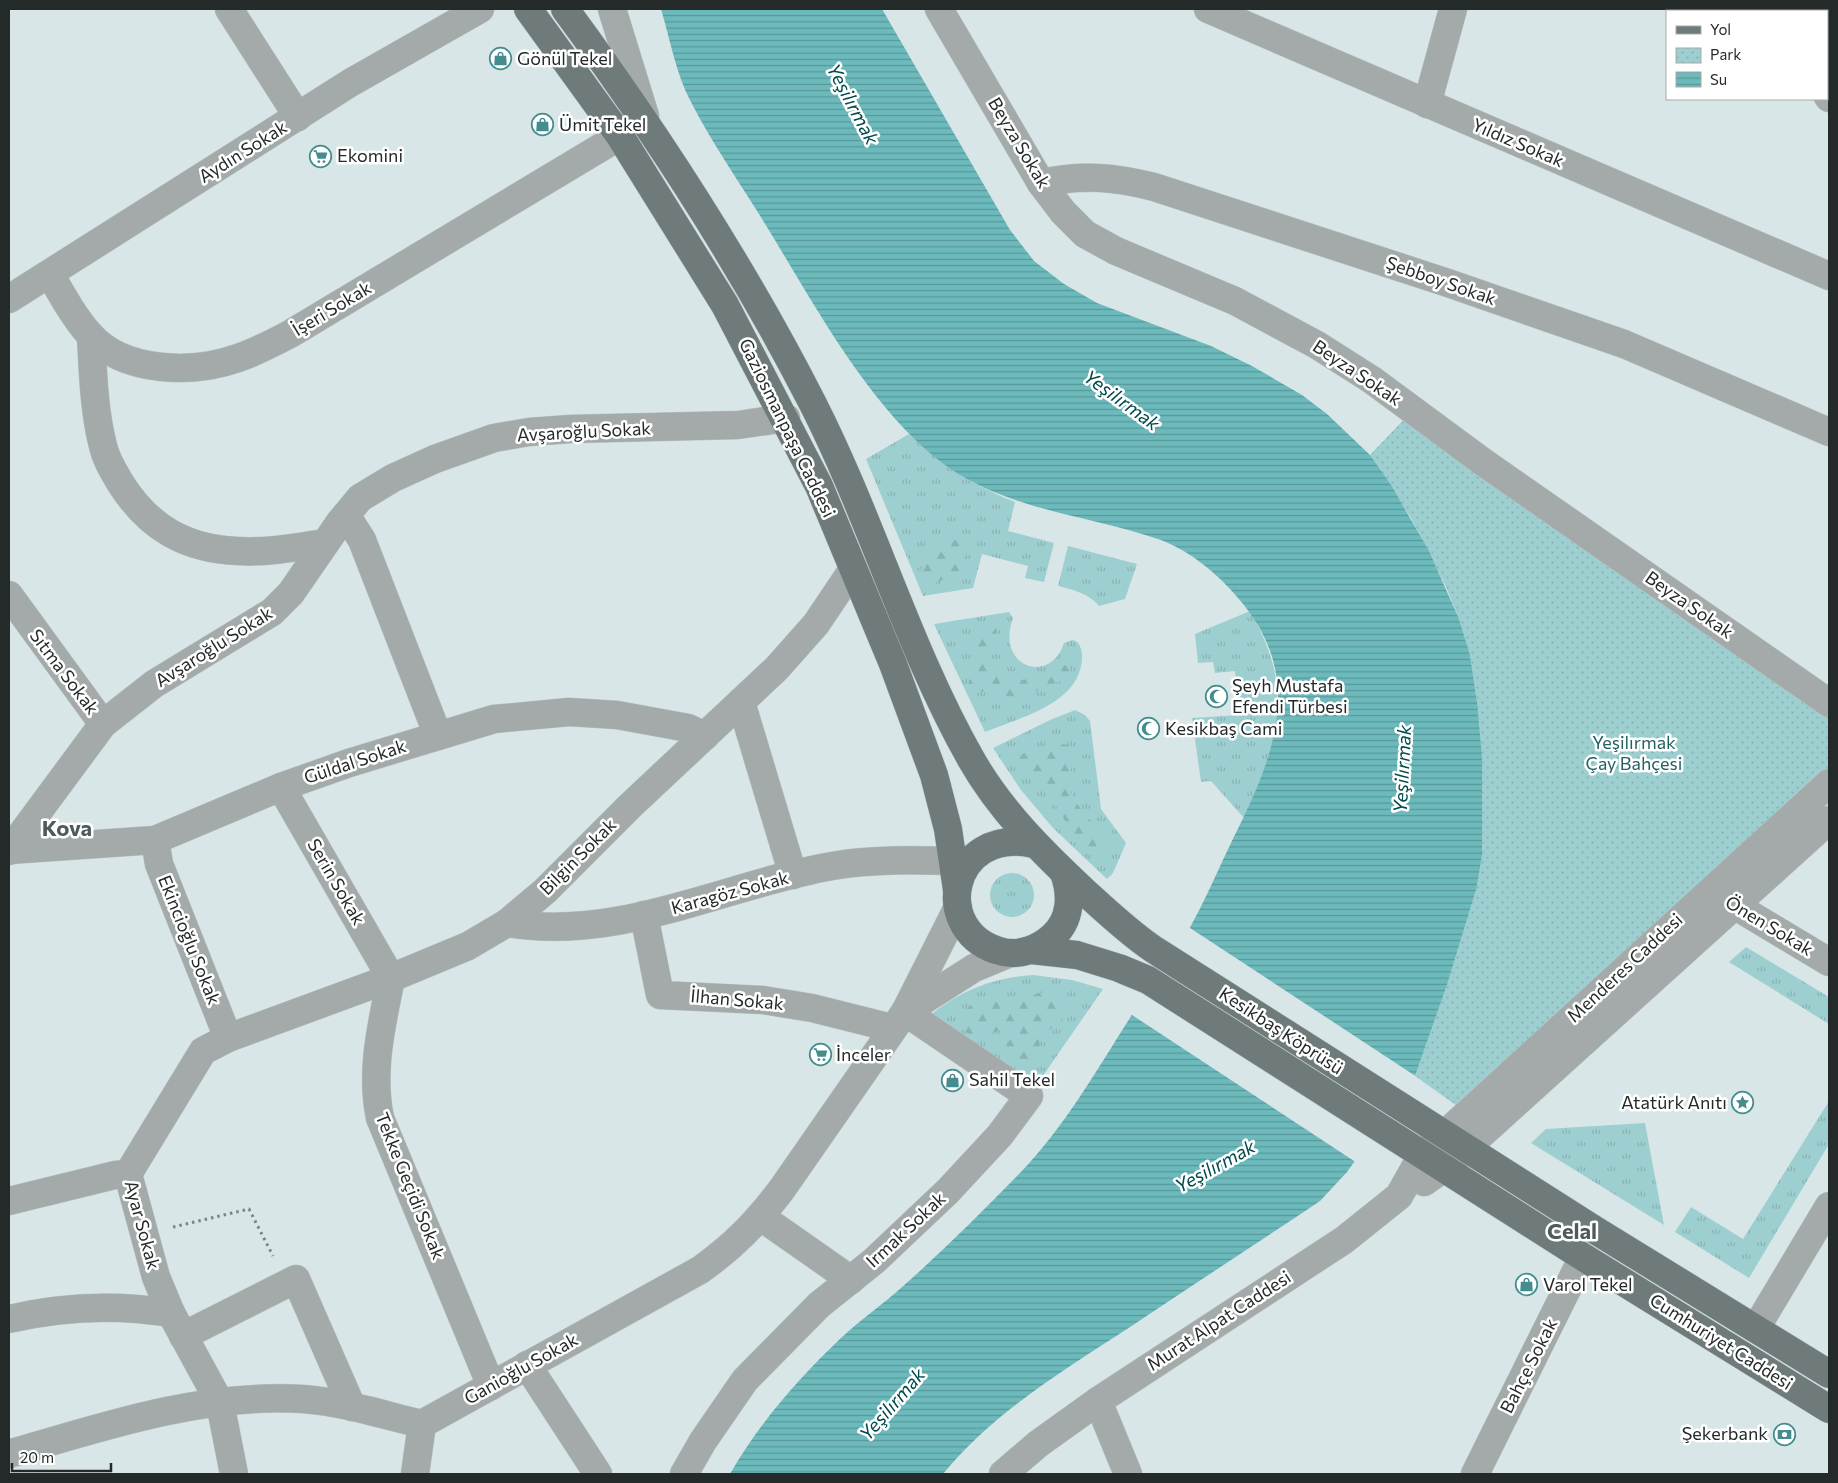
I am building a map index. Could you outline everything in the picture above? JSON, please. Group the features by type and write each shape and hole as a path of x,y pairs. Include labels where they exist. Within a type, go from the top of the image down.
{"main road":[{"name":"Gaziosmanpaşa Caddesi","path":"528,9 620,136 725,305 786,418 819,486 893,664 932,769 948,829 958,898"},
{"name":"Gaziosmanpaşa Caddesi","path":"565,9 646,120 750,289 813,404 845,471 920,654 971,760 1001,805 1034,844"},
{"path":"1018,840 1034,844 1064,873 1069,888 1069,904 1065,919 1057,933 1045,943 1020,951 982,943 970,934 958,898 962,874 971,859 985,848 1001,842 1018,840"},
{"name":"Kesikbaş Köprüsü","path":"1064,873 1135,936 1163,956 1399,1106"},
{"name":"Kesikbaş Köprüsü","path":"1020,951 1077,955 1148,980 1383,1130"},
{"name":"Cumhuriyet Caddesi","path":"1399,1106 1829,1374"},
{"name":"Cumhuriyet Caddesi","path":"1383,1130 1829,1410"}],"street":[{"path":"229,9 298,117"},
{"name":"Aydın Sokak","path":"9,299 416,44 480,9"},
{"path":"612,9 646,120"},
{"name":"Beyza Sokak","path":"939,9 1040,183 1063,212 1085,234 1116,252 1235,301 1317,346 1372,380 1483,462 1829,703"},
{"name":"Yıldız Sokak","path":"1208,9 1829,276"},
{"path":"1427,104 1453,9"},
{"name":"İşeri Sokak","path":"50,274 91,336 118,356 143,363 194,368 237,358 290,334 620,136"},
{"name":"Şebboy Sokak","path":"1040,183 1069,177 1093,176 1122,179 1154,187 1448,283 1624,344 1829,432"},
{"path":"91,336 96,410 103,448 114,472 142,513 181,540 208,548 238,552 325,543"},
{"name":"Avşaroğlu Sokak","path":"9,850 103,724 154,684 272,612 291,593 325,543 360,498 393,478 435,459 494,438 570,429 738,426 786,418"},
{"path":"346,515 362,540 438,736"},
{"name":"Bilgin Sokak","path":"228,1038 391,978 468,946 507,923 545,891 630,806 777,668 816,624 853,569"},
{"name":"Sıtma Sokak","path":"9,595 103,724"},
{"path":"741,702 793,875"},
{"name":"Güldal Sokak","path":"9,850 155,840 281,787 349,763 494,719 570,712 617,715 654,720 688,728 705,736"},
{"name":"Menderes Caddesi","path":"1433,1162 1710,890 1829,783"},
{"name":"Serin Sokak","path":"281,787 391,978"},
{"name":"Menderes Caddesi","path":"1455,1141 1734,906 1829,820"},
{"name":"Ekincioğlu Sokak","path":"155,840 159,864 228,1038"},
{"name":"Karagöz Sokak","path":"507,923 532,927 554,927 644,916 832,866 864,862 953,861"},
{"name":"Önen Sokak","path":"1710,890 1829,962"},
{"name":"Ganioğlu Sokak","path":"422,1424 700,1270 732,1247 761,1217 898,1020 958,898"},
{"name":"İlhan Sokak","path":"644,916 660,995 763,1000 898,1020"},
{"name":"Ganioğlu Sokak","path":"898,1020 974,968 1020,951"},
{"name":"Tekke Geçidi Sokak","path":"391,978 377,1054 376,1099 380,1118 491,1386"},
{"name":"Irmak Sokak","path":"684,1474 703,1441 745,1380 820,1305 874,1261 948,1191 1000,1135 1029,1096 898,1020"},
{"name":"Ayar Sokak","path":"228,1038 203,1050 128,1174 156,1277 177,1324 220,1403 234,1474"},
{"name":"Murat Alpat Caddesi","path":"1003,1474 1038,1444 1098,1401 1344,1240 1399,1196 1433,1162"},
{"path":"9,1202 115,1175 128,1174"},
{"path":"1756,1328 1829,1206"},
{"path":"761,1217 851,1280"},
{"name":"Bahçe Sokak","path":"1475,1474 1584,1257"},
{"path":"9,1319 38,1313 123,1306 177,1324 296,1279 352,1407"},
{"path":"527,1365 598,1474"},
{"path":"9,1454 138,1416 220,1403 270,1398 305,1400 352,1407 422,1424 414,1474"},
{"path":"1098,1401 1128,1474"}],"path":[{"path":"144,1234 249,1209 286,1284"}],"green space":[{"name":"Yeşilırmak Çay Bahçesi","path":"1412,411 1829,703 1829,783 1467,1113 1415,1076 1447,985 1476,890 1477,702 1470,655 1459,619 1446,587 1411,518 1370,455"},
{"path":"909,434 959,473 1015,502 1008,531 1054,543 1044,582 1025,578 1028,566 982,554 973,588 923,596 866,459"},
{"path":"946,540 964,542 966,559 964,565 954,574 933,584 926,581 922,576 921,570 927,557 937,545"},
{"path":"1068,546 1137,564 1125,599 1099,606 1085,595 1058,586"},
{"path":"1250,611 1264,640 1273,666 1278,691 1273,738 1266,763 1244,818 1211,781 1201,782 1192,718 1239,715 1235,671 1215,673 1213,662 1198,663 1195,634"},
{"path":"1009,612 1013,618 1009,635 1011,649 1018,659 1026,665 1037,667 1048,664 1057,656 1064,643 1072,640 1078,643 1081,649 1080,671 1073,685 1048,706 985,732 934,624"},
{"path":"984,628 995,629 998,637 988,650 991,662 999,670 1011,677 1021,680 1030,679 1061,666 1069,666 1069,676 1043,687 1021,704 1008,705 1000,693 992,689 973,694 969,684 974,667 974,655 970,648 960,644 955,636 957,632 965,638 972,638"},
{"path":"1075,710 1085,715 1090,721 1101,809 1126,843 1113,873 1107,879 1053,828 1021,790 993,748"},
{"path":"1060,744 1069,745 1075,754 1069,776 1069,787 1078,804 1102,836 1106,845 1102,851 1089,847 1078,839 1043,787 1033,778 1020,772 1017,763 1020,755 1028,752 1046,752"},
{"path":"1016,873 1028,879 1033,886 1033,904 1028,911 1021,916 1008,917 1000,914 993,907 990,891 993,883 1000,876"},
{"path":"1746,947 1829,997 1829,1024 1729,962"},
{"path":"1033,975 1072,980 1103,989 1029,1096 922,1022 947,1003 973,989 1002,980"},
{"path":"1045,992 1054,997 1060,1004 1062,1022 1041,1035 1039,1056 1030,1068 1015,1066 1004,1057 1004,1050 1010,1039 1008,1031 1003,1030 983,1036 973,1036 962,1028 961,1016 976,1003 989,999 1012,1001"},
{"path":"1829,1101 1829,1144 1749,1278 1675,1232 1691,1207 1743,1239"},
{"path":"1645,1123 1664,1225 1531,1143 1546,1129"}],"water":[{"name":"Yeşilırmak","path":"661,9 882,9 1010,230 1034,261 1064,284 1097,303 1211,346 1252,366 1302,395 1327,414 1370,455 1391,485 1429,551 1459,619 1470,655 1477,702 1482,758 1482,855 1476,890 1447,985 1415,1076 1347,1172 1320,1201 1029,1395 983,1432 943,1474 730,1474 767,1419 810,1369 848,1331 917,1274 992,1202 1037,1155 1078,1099 1135,1009 1188,931 1246,812 1270,750 1276,720 1278,689 1273,659 1260,628 1238,598 1222,580 1193,557 1161,540 1133,531 1047,510 992,491 966,478 941,462 890,413 867,384 824,321 709,134 681,80"}],"pier":[{"path":"1187,926 1417,1077 1357,1163 1129,1013"}],"place":[{"name":"Gönül Tekel","path":"501,59"},
{"name":"Ümit Tekel","path":"543,125"},
{"name":"Ekomini","path":"321,156"},
{"name":"Şeyh Mustafa Efendi Türbesi","path":"1216,696"},
{"name":"Kesikbaş Cami","path":"1149,729"},
{"name":"İnceler","path":"820,1055"},
{"name":"Sahil Tekel","path":"953,1080"},
{"name":"Atatürk Anıtı","path":"1743,1103"},
{"name":"Varol Tekel","path":"1527,1285"},
{"name":"Şekerbank","path":"1784,1434"}],"district":[{"name":"Kova","path":"67,828"},
{"name":"Celal","path":"1572,1231"}]}
